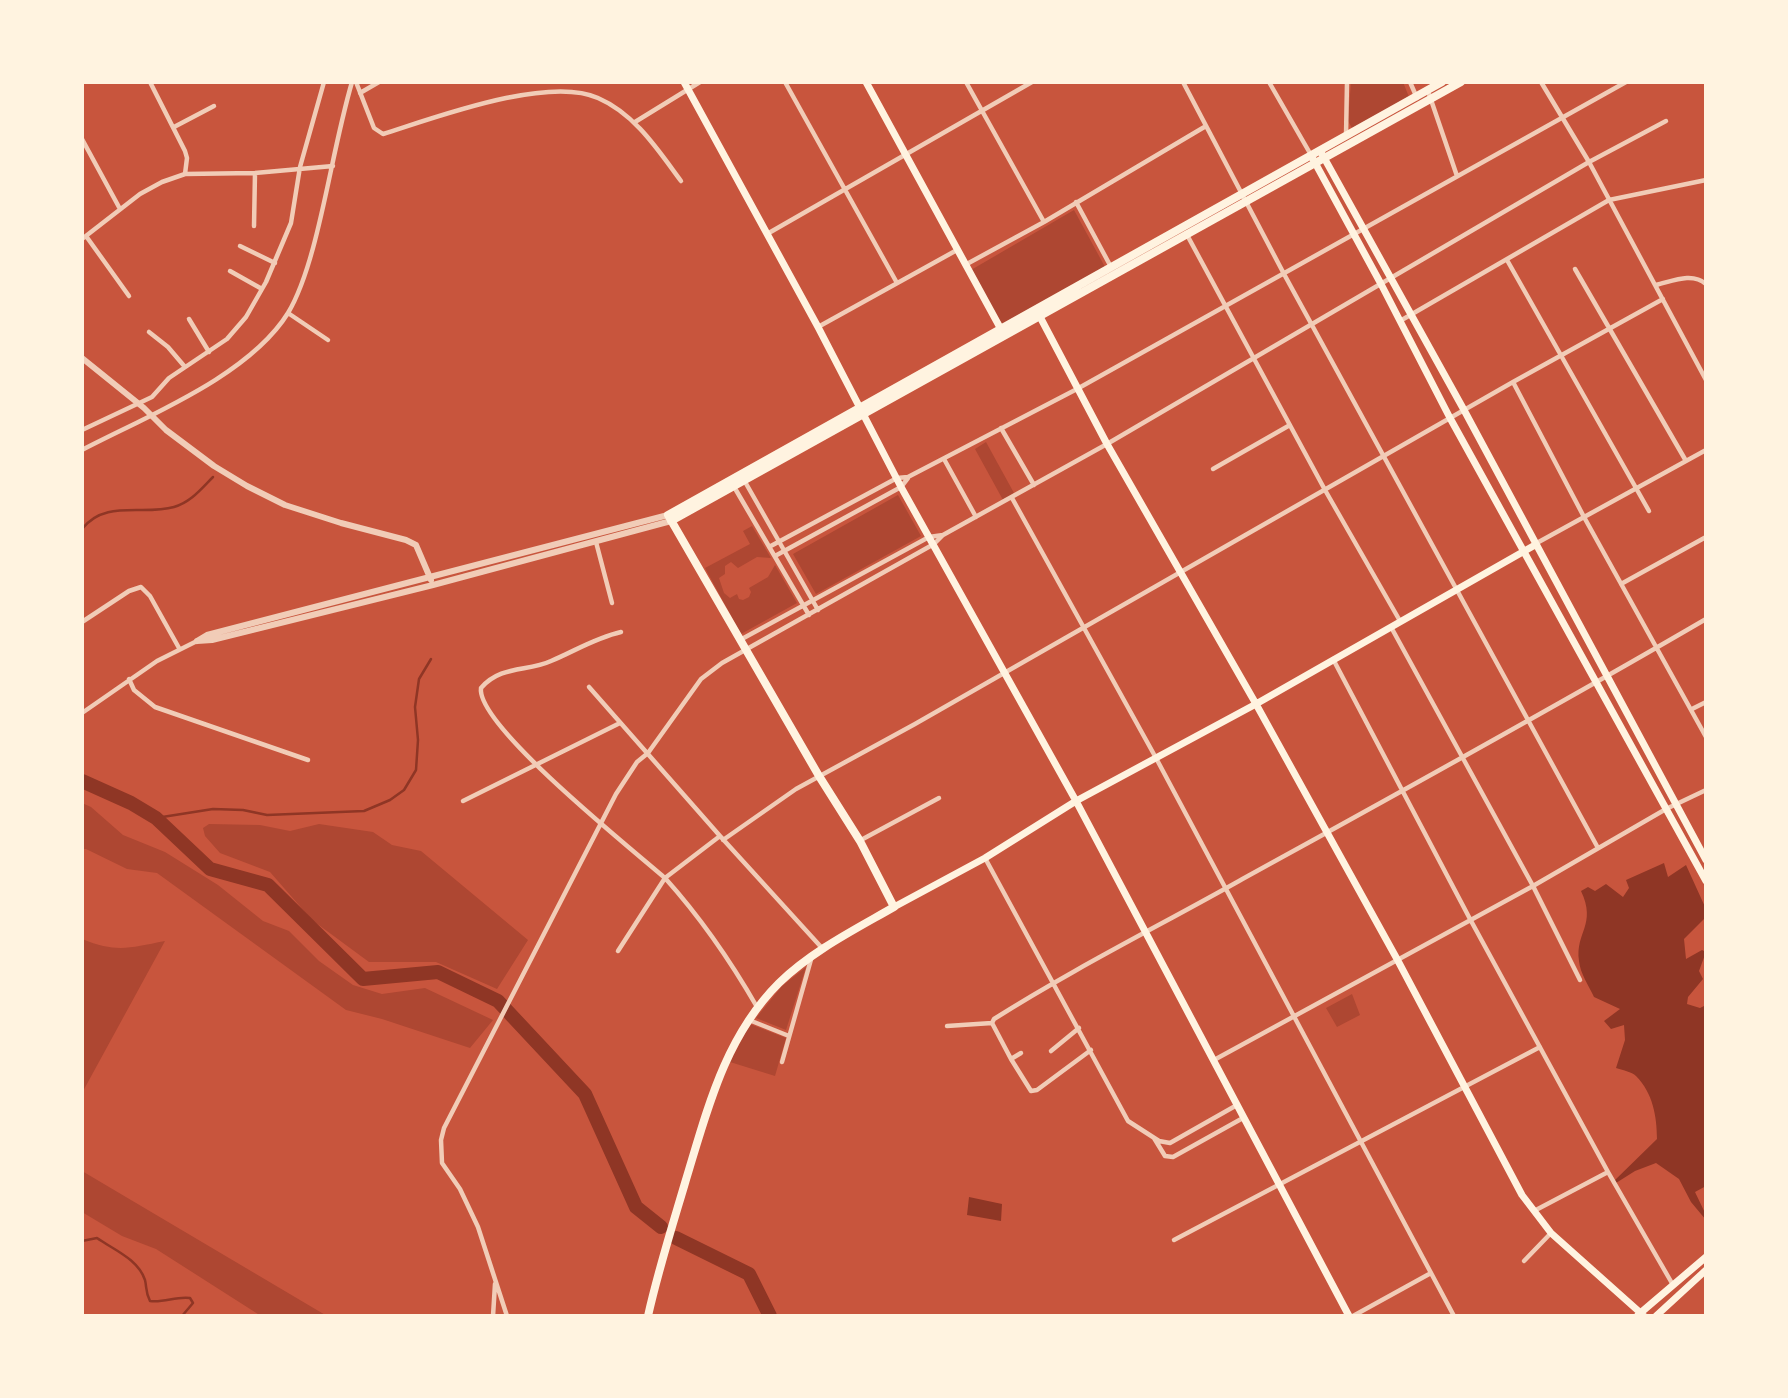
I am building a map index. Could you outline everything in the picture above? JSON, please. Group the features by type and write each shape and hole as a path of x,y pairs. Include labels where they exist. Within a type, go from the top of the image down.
{"main road":[{"path":"866,82 1003,333"},
{"path":"894,907 860,841 745,651 669,518 1444,85 1461,82"},
{"path":"686,86 818,327 901,487 1076,801 1351,1316"},
{"path":"1322,154 1346,136 1418,101"},
{"path":"1322,154 1464,410 1706,860"},
{"path":"1313,159 1450,418 1706,881"},
{"path":"1038,313 1107,444 1256,704 1397,959 1522,1195 1534,1212 1551,1233 1641,1315 1706,1258"},
{"path":"648,1316 660,1264 710,1098 735,1040 779,983 823,948 985,858 1076,801 1256,704 1535,545"},
{"path":"1656,1316 1705,1270 1699,1264"}],"street":[{"path":"150,82 187,158 185,174"},
{"path":"82,430 152,397 169,378 209,352 237,329 262,289 291,223 300,167 324,82"},
{"path":"354,82 374,128 383,134 446,112 504,99 564,92 585,93 600,98 634,122 681,181"},
{"path":"82,450 202,388 230,370 251,353 288,313 301,286 311,255 354,82"},
{"path":"360,93 379,82"},
{"path":"634,122 686,86 699,82"},
{"path":"785,82 897,283"},
{"path":"966,82 1044,222"},
{"path":"767,234 1032,82"},
{"path":"1183,82 1284,274 1598,848"},
{"path":"1269,82 1313,159"},
{"path":"1346,136 1347,82"},
{"path":"1410,82 1418,101"},
{"path":"1541,82 1589,162 1706,380"},
{"path":"769,547 897,478 908,477 1077,389 1626,82"},
{"path":"1429,94 1457,176"},
{"path":"174,127 214,106"},
{"path":"739,640 1012,498 1589,162 1666,121"},
{"path":"965,265 1044,222 1206,126"},
{"path":"82,139 120,210"},
{"path":"129,296 84,237 152,187 185,174 255,173 333,166"},
{"path":"254,226 255,173"},
{"path":"1401,321 1609,200 1706,180"},
{"path":"1076,202 1113,270"},
{"path":"1185,231 1399,621"},
{"path":"240,246 275,263"},
{"path":"818,327 957,250"},
{"path":"1507,260 1649,511"},
{"path":"1575,269 1611,327 1686,461"},
{"path":"230,271 262,289"},
{"path":"1656,285 1692,277 1699,278 1706,284"},
{"path":"618,951 665,877 779,800 1663,299"},
{"path":"288,313 328,340"},
{"path":"189,319 209,352"},
{"path":"149,332 168,347 186,367"},
{"path":"82,358 166,430 214,466 272,499 416,545 433,585"},
{"path":"1513,382 1584,517 1706,737"},
{"path":"1213,468 1290,425"},
{"path":"1001,428 1034,485"},
{"path":"1535,545 1706,450"},
{"path":"944,459 976,517"},
{"path":"775,556 901,487 908,477"},
{"path":"743,478 818,610"},
{"path":"732,484 809,615"},
{"path":"1012,498 1156,758 1454,1316"},
{"path":"316,609 369,602 669,518"},
{"path":"82,713 129,679 179,648 197,641 207,641 366,593 596,542 615,534"},
{"path":"1621,584 1706,537"},
{"path":"507,1316 468,1205 442,1163 441,1140 444,1128 601,822 637,762 648,753 701,679 716,667 818,610 931,540"},
{"path":"596,542 612,603"},
{"path":"82,622 129,591 141,587 150,596 179,648"},
{"path":"366,593 369,602"},
{"path":"992,1023 994,1019 1052,982 1463,757 1596,680 1658,649 1706,619"},
{"path":"1391,627 1463,757 1580,980"},
{"path":"621,632 589,642 545,664 504,672 485,683 480,695 508,736 536,765 665,877 700,917 725,952 758,1008"},
{"path":"1334,659 1470,919 1608,1172 1674,1285"},
{"path":"129,679 134,690 155,706 308,760"},
{"path":"589,687 823,948"},
{"path":"1692,709 1706,702"},
{"path":"463,801 620,723"},
{"path":"1213,1060 1532,886 1675,804 1706,790"},
{"path":"860,841 939,798"},
{"path":"985,858 1091,1050 1125,1118 1165,1143 1175,1141 1237,1104"},
{"path":"782,1062 812,956"},
{"path":"748,1020 789,1036"},
{"path":"947,1026 992,1023"},
{"path":"992,1023 1029,1090 1034,1092 1091,1050"},
{"path":"1051,1051 1079,1028"},
{"path":"1174,1240 1540,1047"},
{"path":"1011,1059 1021,1053"},
{"path":"1153,1137 1161,1153 1173,1157 1244,1117"},
{"path":"1534,1212 1608,1172"},
{"path":"1524,1261 1551,1233"},
{"path":"1351,1316 1431,1273"},
{"path":"493,1316 495,1279"}],"shaded area":[{"path":"1351,82 1403,82 1409,97 1352,128 1348,121"},
{"path":"1074,210 1105,267 1002,324 971,270"},
{"path":"986,442 1014,493 1003,500 975,449"},
{"path":"898,495 921,536 816,594 793,554"},
{"path":"752,526 771,558 757,557 738,568 731,562 725,566 725,574 719,578 724,593 730,598 737,594 739,599 743,600 749,597 749,588 768,577 775,565 797,603 741,634 705,568 750,544 743,531"},
{"path":"82,803 91,807 123,835 165,852 218,885 263,921 289,931 319,961 353,985 382,994 425,988 493,1020 470,1048 346,1010 157,873 127,869 82,849"},
{"path":"209,824 260,825 290,831 319,824 373,832 392,845 421,851 528,940 497,989 436,962 369,962 312,920 270,872 220,853 205,836 203,828"},
{"path":"1664,863 1668,877 1686,865 1706,909 1706,917 1684,939 1686,959 1702,950 1706,952 1699,971 1703,979 1688,997 1687,1004 1700,1008 1706,1005 1706,1186 1695,1192 1706,1220 1691,1202 1679,1179 1656,1163 1635,1171 1616,1183 1614,1181 1657,1139 1655,1114 1642,1083 1629,1072 1616,1068 1625,1040 1624,1025 1611,1029 1604,1021 1620,1009 1594,997 1579,961 1587,912 1581,891 1588,887 1595,891 1606,884 1623,897 1629,888 1626,880"},
{"path":"82,939 114,948 165,941 82,1093"},
{"path":"806,967 786,1030 756,1018 782,986"},
{"path":"1352,994 1360,1015 1337,1027 1326,1008"},
{"path":"750,1024 786,1038 775,1076 730,1062"},
{"path":"82,1171 327,1316 261,1316 156,1249 122,1236 82,1212"},
{"path":"969,1197 1002,1204 1001,1221 967,1215"}],"waterway":[{"path":"82,529 91,520 113,511 162,509 180,505 213,477"},
{"path":"156,818 213,809 243,810 267,815 364,811 390,800 404,790 416,770 418,740 415,707 419,679 431,659"},
{"path":"82,781 131,803 156,818 210,869 268,885 363,979 438,972 498,1001 585,1094 636,1207 661,1227"},
{"path":"82,1241 97,1238 137,1266 145,1280 150,1301 190,1298 193,1303 182,1316"},
{"path":"676,1238 749,1274 770,1316"}]}
